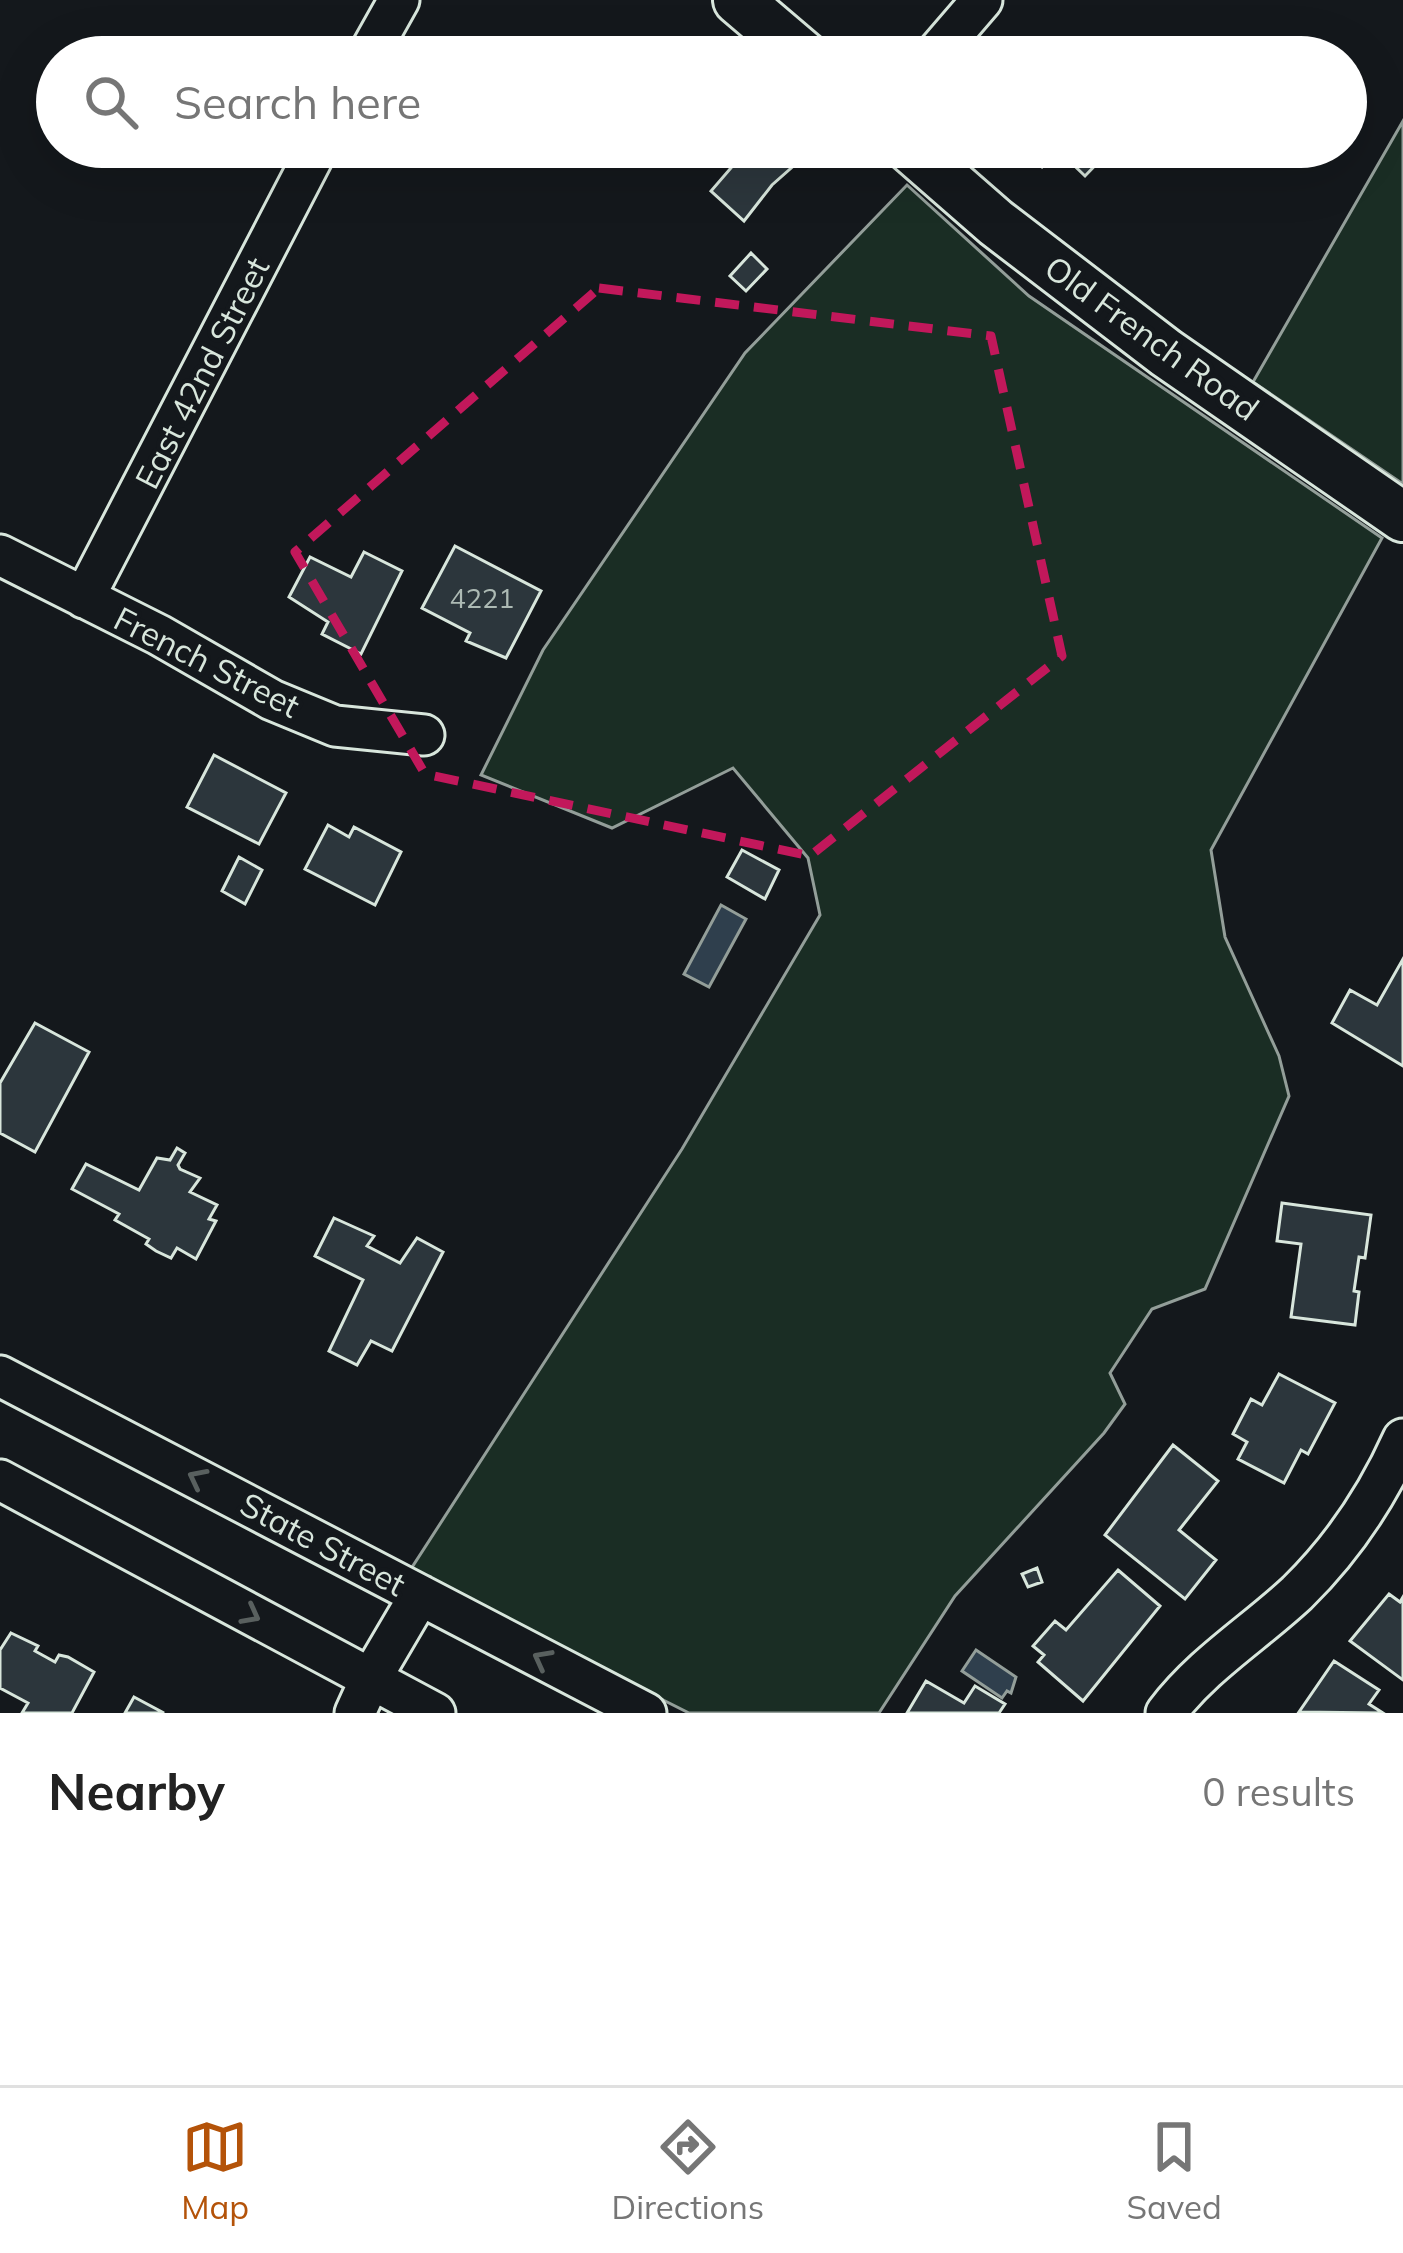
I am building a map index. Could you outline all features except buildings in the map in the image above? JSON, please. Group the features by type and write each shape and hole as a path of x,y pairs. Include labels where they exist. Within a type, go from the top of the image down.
{"main road":[{"path":"738,0 780,36"},
{"name":"Old French Road","path":"933,168 996,223 1166,353 1403,517"}],"street":[{"path":"379,36 399,0"},
{"path":"951,36 982,0"},
{"name":"East 42nd Street","path":"84,598 307,168"},
{"name":"French Street","path":"0,555 159,635 272,700 335,726 424,735"},
{"name":"State Street","path":"0,1376 646,1713"},
{"path":"1166,1713 1214,1659 1294,1596 1324,1565 1375,1496 1403,1439"},
{"path":"0,1480 362,1696 435,1713"},
{"path":"362,1696 420,1595"}],"highlighted area":[{"path":"599,288 991,336 1062,656 810,856 425,774 295,552"}],"green space":[{"path":"1403,121 1403,484 1253,382"},
{"path":"907,185 1029,296 1382,538 1211,850 1225,937 1279,1056 1289,1096 1205,1289 1152,1309 1110,1373 1125,1404 955,1596 879,1713 689,1713 409,1572 682,1149 820,915 808,858 733,768 612,828 481,775 543,650 745,353"}],"water":[{"path":"721,905 746,919 709,987 684,974"},
{"path":"976,1650 1016,1677 1011,1693 1007,1691 1002,1698 962,1671"}]}
